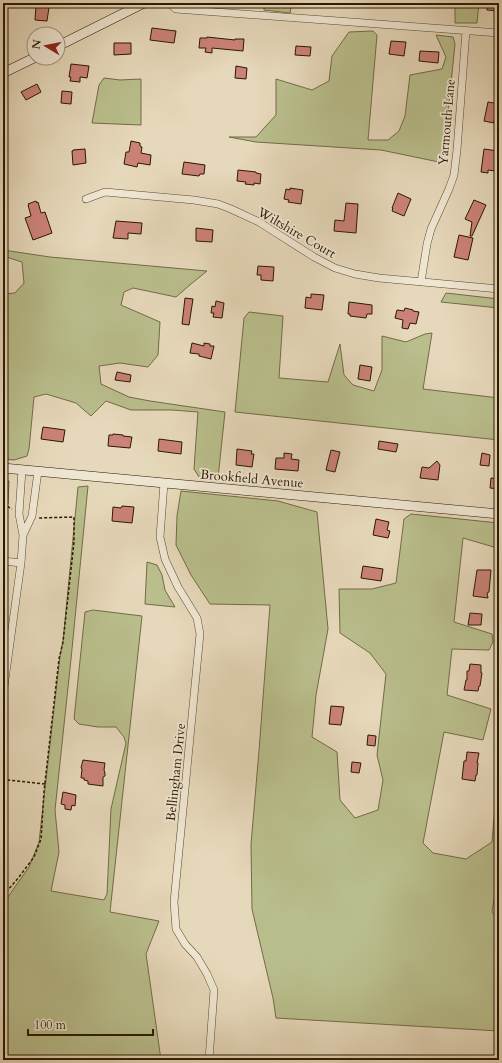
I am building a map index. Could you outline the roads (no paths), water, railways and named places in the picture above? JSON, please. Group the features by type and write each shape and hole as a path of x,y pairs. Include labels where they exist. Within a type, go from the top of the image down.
{"main road":[{"path":"66,42 144,3"},
{"path":"3,73 26,62"},
{"name":"Brookfield Avenue","path":"3,468 499,514"}],"street":[{"path":"169,3 176,9 499,33"},
{"name":"Yarmouth Lane","path":"421,282 431,229 454,175 456,164 466,31"},
{"name":"Wiltshire Court","path":"86,198 105,192 194,200 218,204 259,222 314,257 335,268 355,274 379,278 499,289"},
{"path":"3,694 21,563 23,535 16,509 22,470"},
{"path":"23,535 32,516 38,471"},
{"name":"Bellingham Drive","path":"164,483 160,537 165,559 178,587 197,618 200,634 174,902 176,930 185,944 197,957 214,990 209,1060"},
{"path":"16,509 33,510"},
{"path":"3,561 21,563"}]}
